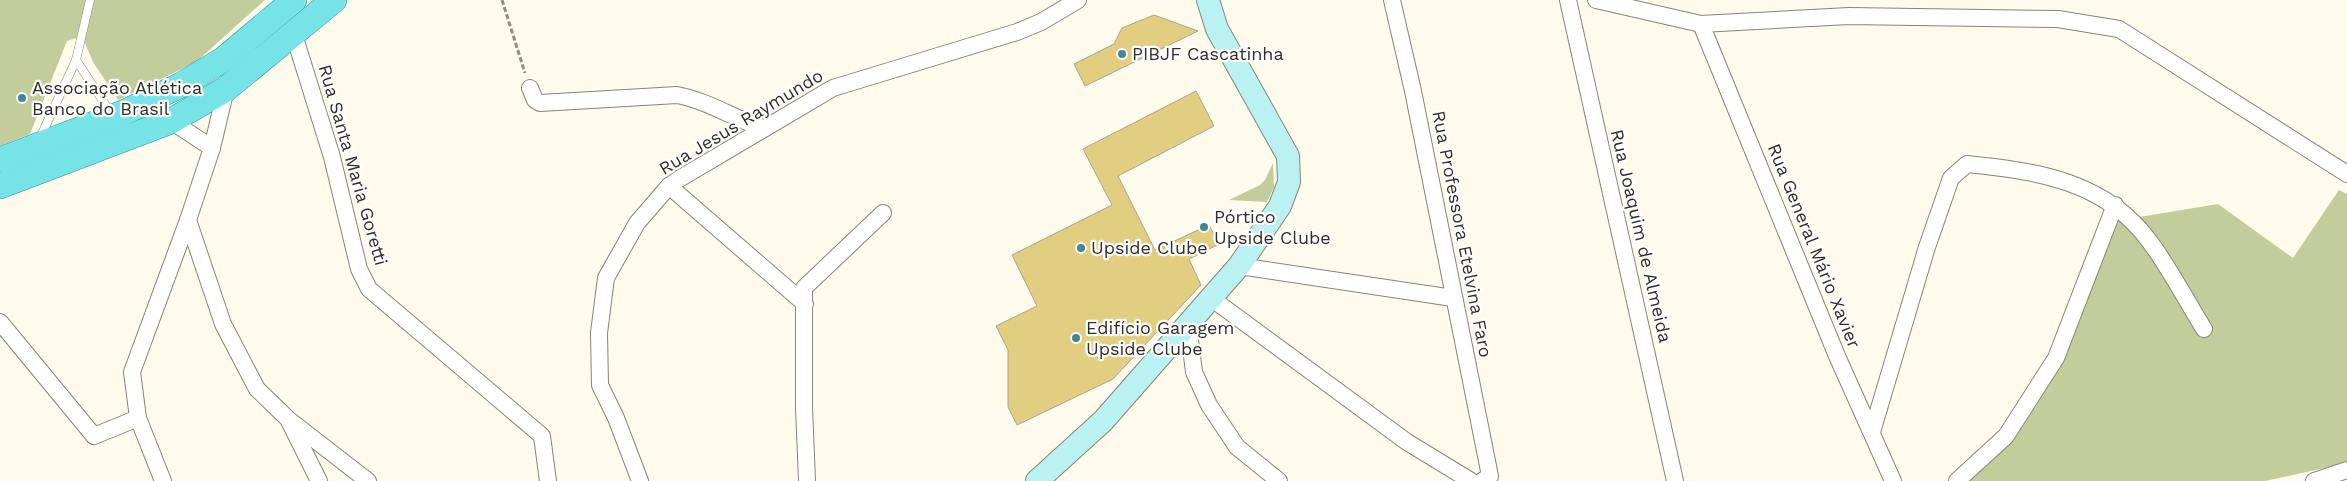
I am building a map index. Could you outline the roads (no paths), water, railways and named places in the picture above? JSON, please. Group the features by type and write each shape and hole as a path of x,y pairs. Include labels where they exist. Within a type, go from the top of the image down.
{"main road":[{"path":"0,160 36,148 113,117 181,85 224,60 294,0"},
{"path":"0,186 171,121 226,89 294,35 334,0"}],"street":[{"name":"Rua Jesus Raymundo","path":"640,481 616,418 600,385 599,333 606,278 637,223 669,186 763,128 833,88 1017,32 1042,22 1078,0"},
{"path":"1037,481 1103,421 1239,266 1280,206 1288,182 1288,156 1217,29 1208,0"},
{"name":"Rua Professora Etelvina Faro","path":"1392,0 1413,90 1488,479"},
{"name":"Rua Joaquim de Almeida","path":"1568,0 1676,481"},
{"path":"1596,0 1701,24 1849,16 2058,19 2119,29 2347,174"},
{"name":"Rua General Mário Xavier","path":"1701,24 1837,356 1894,481"},
{"name":"Rua Santa Maria Goretti","path":"294,35 332,157 359,269 369,289 542,436 548,481"},
{"path":"530,88 535,100 540,103 677,95 699,99 741,120 763,128"},
{"path":"163,481 138,418 132,372 188,220 212,148 226,89"},
{"path":"171,121 212,148"},
{"path":"1872,432 1927,247 1951,178 1967,164 2019,169 2072,182 2115,205 2149,240 2204,329"},
{"path":"669,186 805,304"},
{"path":"1957,481 2006,436 2056,358 2115,205"},
{"path":"807,481 804,407 804,288 883,213"},
{"path":"188,220 223,324 257,389 288,419 368,481"},
{"path":"1239,266 1453,298"},
{"path":"1211,298 1407,442 1471,481"},
{"path":"0,322 94,436 138,418"},
{"path":"1188,324 1194,372 1208,405 1237,447 1279,481"},
{"path":"288,419 319,481"},
{"path":"2314,481 2347,470"}],"lane":[{"path":"36,148 76,60 90,0"},
{"path":"76,60 113,117"}],"place":[{"name":"PIBJF Cascatinha","path":"1122,54"},
{"name":"Associação Atlética Banco do Brasil","path":"22,98"},
{"name":"Pórtico Upside Clube","path":"1204,227"},
{"name":"Upside Clube","path":"1081,248"},
{"name":"Edifício Garagem Upside Clube","path":"1076,338"}]}
